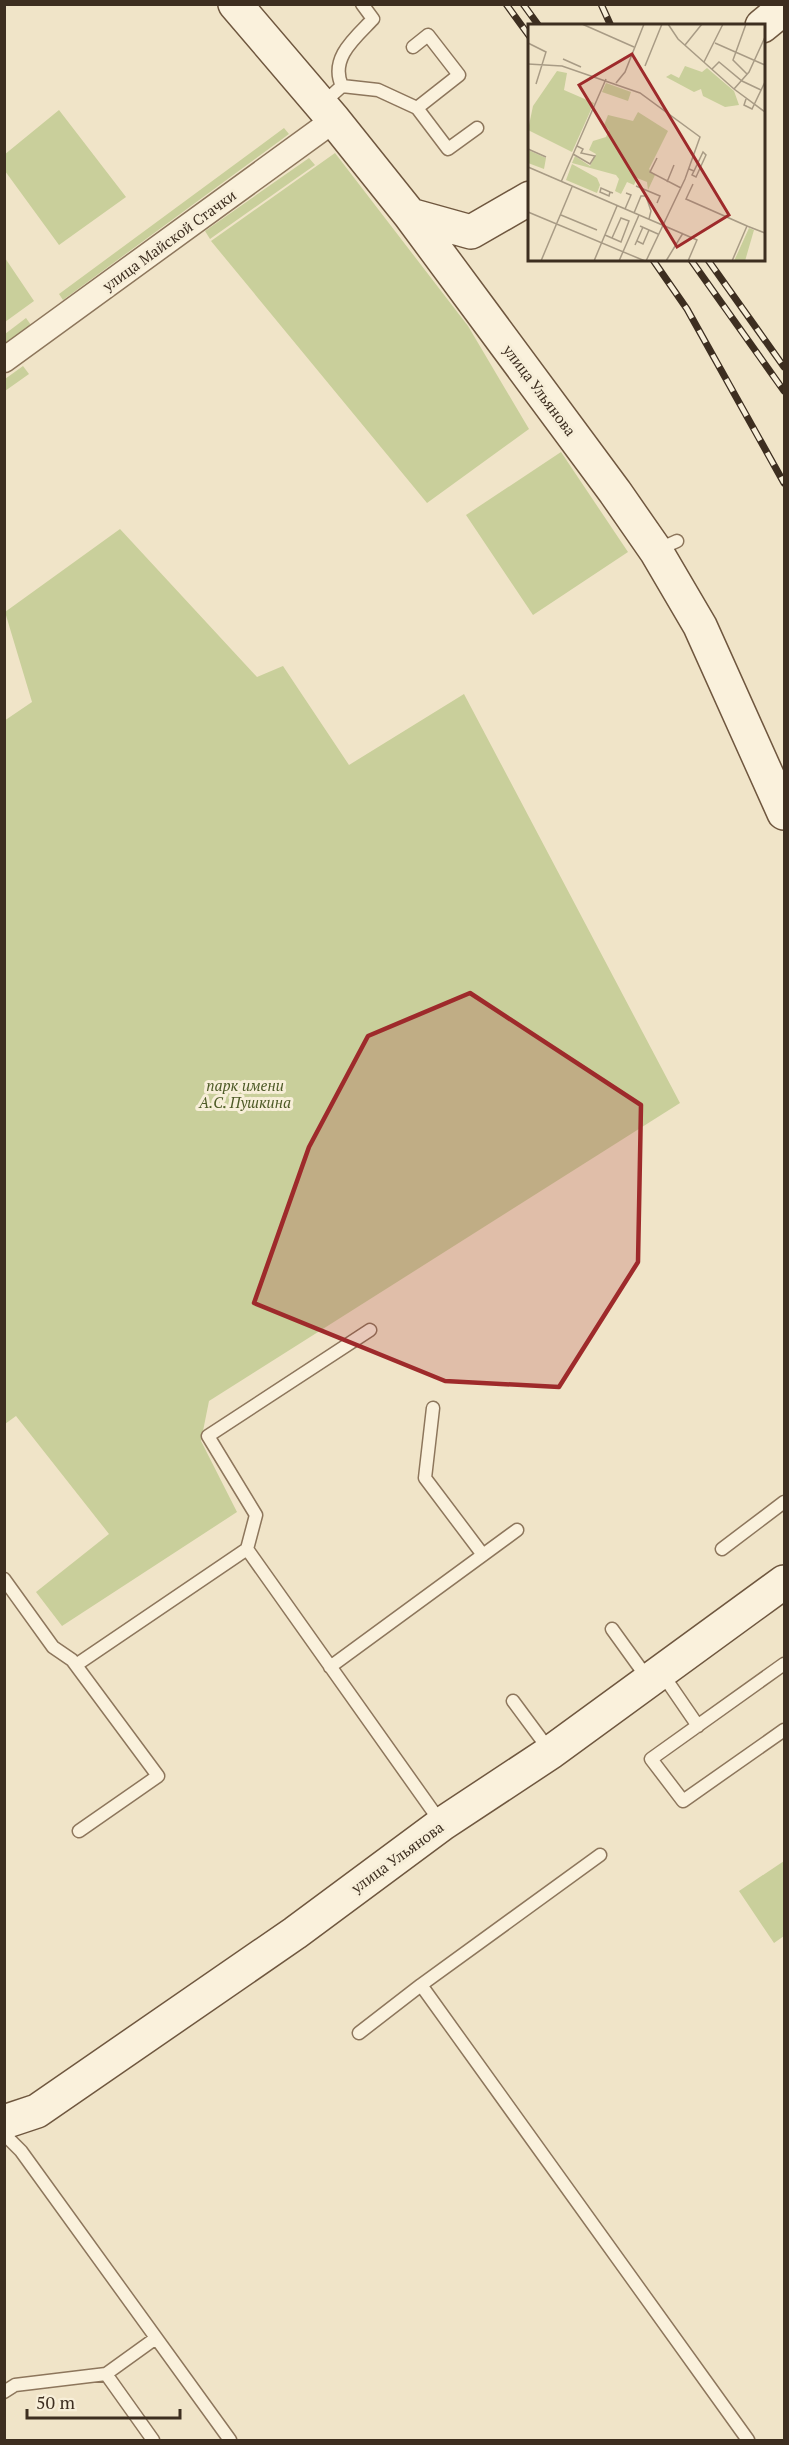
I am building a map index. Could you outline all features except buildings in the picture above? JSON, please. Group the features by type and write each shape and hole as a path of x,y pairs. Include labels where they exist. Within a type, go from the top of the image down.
{"main road":[{"name":"улица Ульянова","path":"235,4 332,103 410,215 615,492 666,546 784,813"},
{"path":"764,24 784,8"},
{"path":"464,287 466,261 474,232 528,199"},
{"path":"410,215 474,232"},
{"name":"улица Ульянова","path":"4,2122 37,2110 295,1933 442,1824 551,1752 784,1582"}],"street":[{"name":"улица Майской Стачки","path":"4,360 332,103"}],"lane":[{"path":"362,4 374,19 343,49 332,103 378,90 417,108 448,149 477,128"},
{"path":"413,47 428,35 459,75 417,108"},
{"path":"76,1665 247,1549 256,1515 208,1436 370,1330"},
{"path":"433,1408 425,1478 483,1555"},
{"path":"722,1549 784,1502"},
{"path":"330,1667 517,1530"},
{"path":"247,1549 442,1824"},
{"path":"4,1579 53,1647 76,1665 158,1776 79,1831"},
{"path":"612,1629 698,1726"},
{"path":"784,1664 651,1759 683,1801 784,1730"},
{"path":"513,1701 551,1752"},
{"path":"359,2033 600,1855"},
{"path":"422,1985 748,2440"},
{"path":"4,2134 21,2151 230,2440"},
{"path":"4,2392 15,2385 106,2374 156,2338"},
{"path":"106,2374 153,2440"}],"highlighted area":[{"path":"470,993 641,1105 638,1262 559,1387 445,1381 254,1303 309,1147 368,1036"}],"green space":[{"path":"59,110 126,197 59,245 5,171 4,155"},
{"path":"284,128 289,134 63,300 59,294"},
{"path":"335,153 468,326 529,429 427,503 211,241"},
{"path":"309,158 315,165 210,239 205,231"},
{"path":"5,258 34,301 4,322"},
{"path":"26,318 31,325 5,344 5,334"},
{"path":"23,366 29,374 5,391 5,379"},
{"path":"561,452 628,552 533,615 466,515"},
{"name":"парк имени А.С. Пушкина","path":"120,529 257,677 283,666 349,765 464,694 680,1103 209,1401 201,1441 237,1512 62,1626 36,1592 109,1534 16,1416 5,1424 4,721 32,702 5,612"},
{"path":"784,1861 784,1936 774,1943 739,1891"}],"railway":[{"path":"506,4 528,34"},
{"path":"523,4 538,24"},
{"path":"601,4 610,24"},
{"path":"654,261 687,309 784,483"},
{"path":"692,261 784,391"},
{"path":"709,261 784,367"}]}
